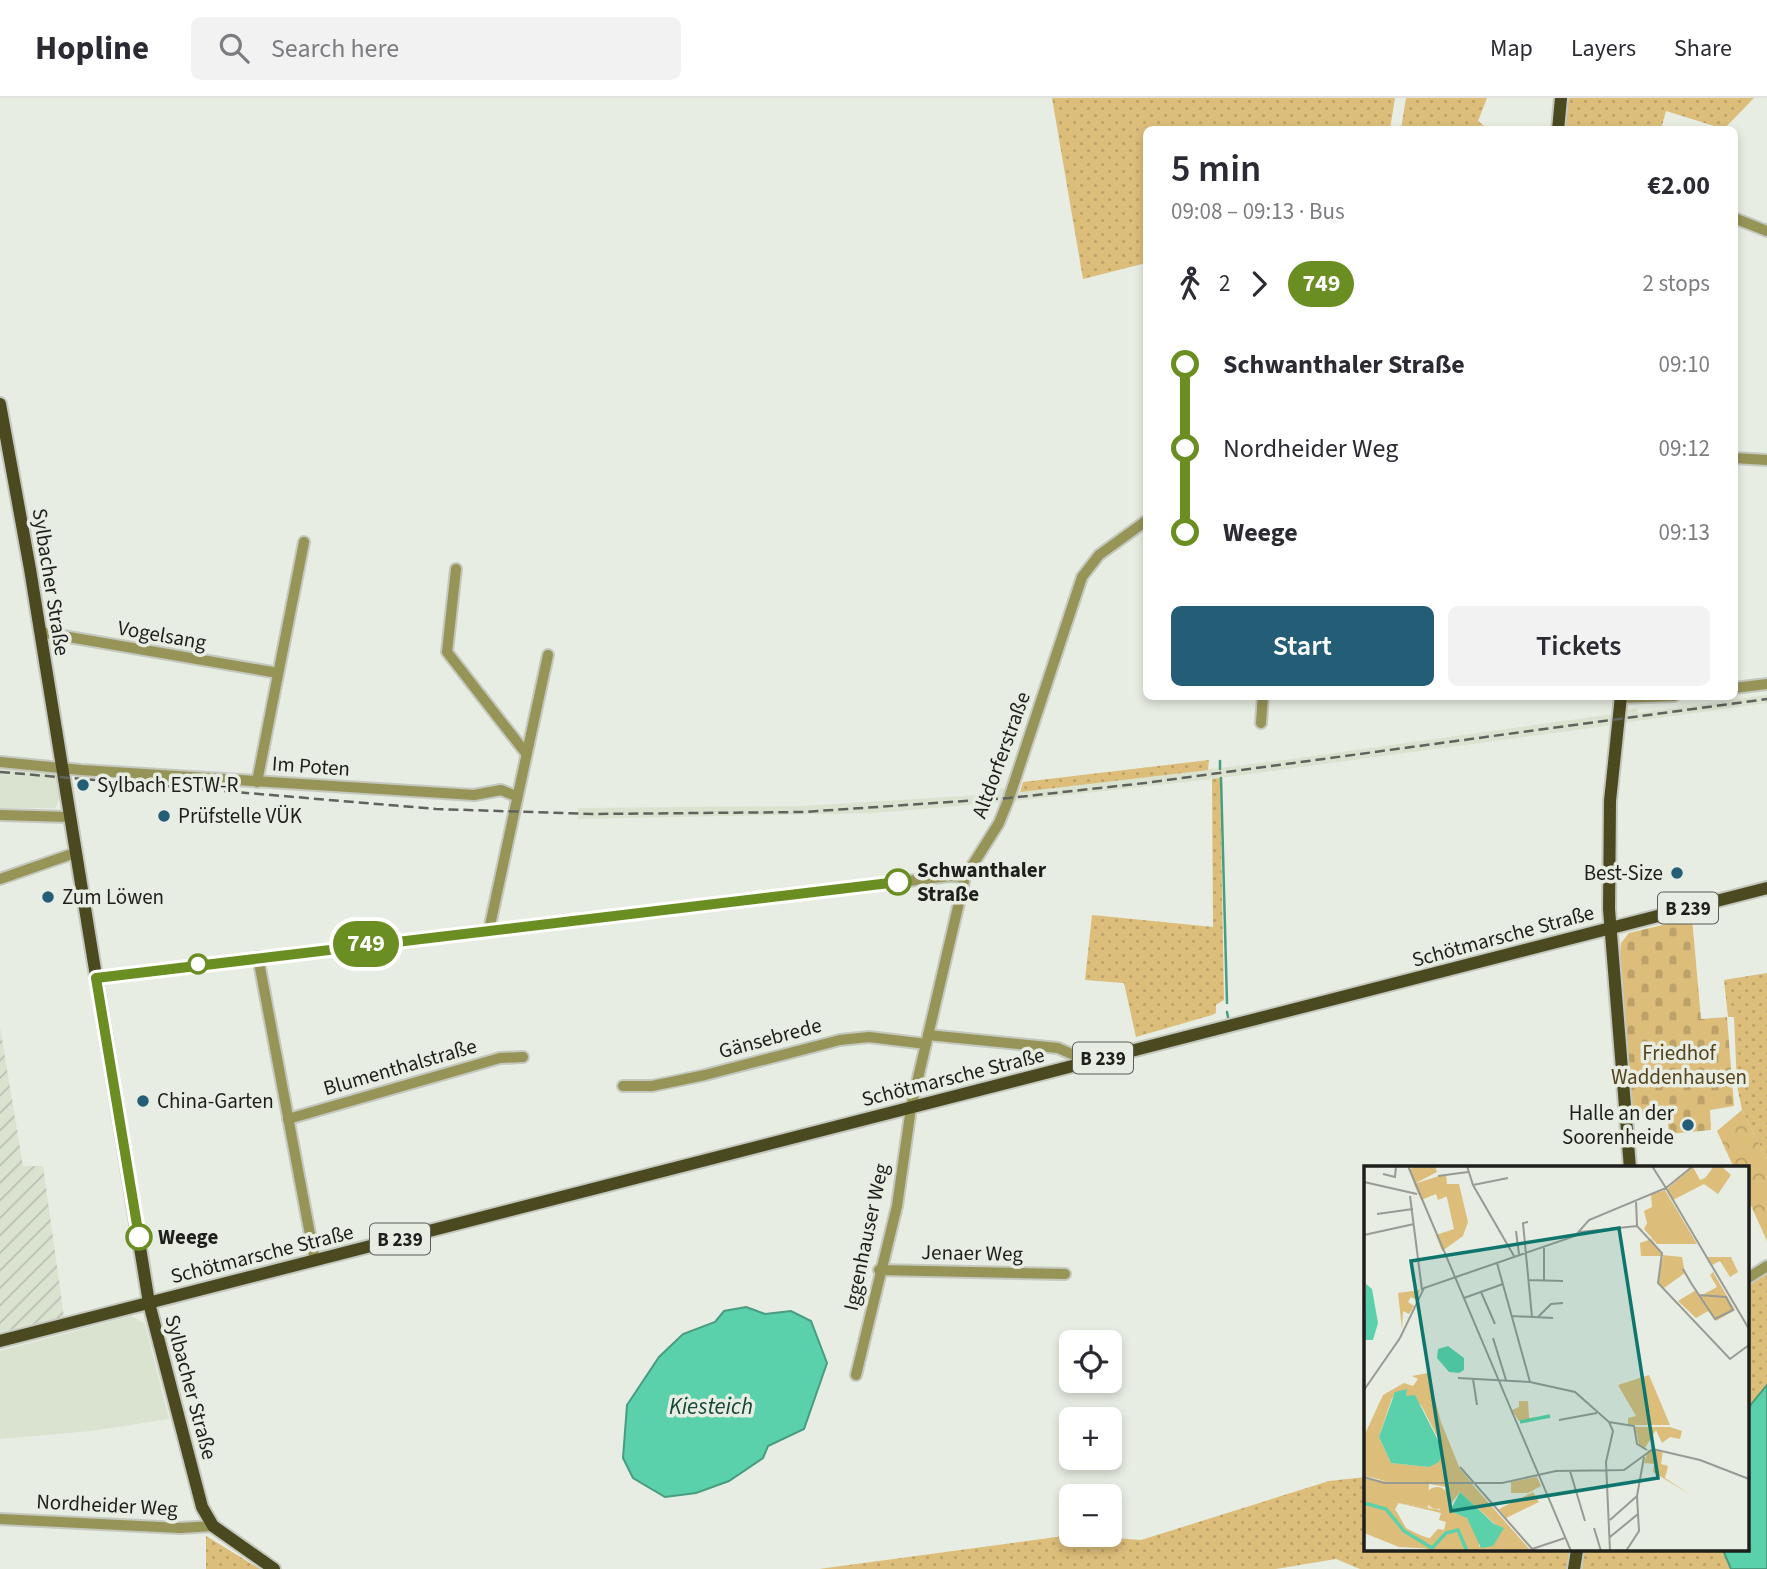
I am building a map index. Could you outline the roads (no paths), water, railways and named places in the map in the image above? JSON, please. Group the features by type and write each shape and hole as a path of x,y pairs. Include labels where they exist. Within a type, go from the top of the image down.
{"main road":[{"path":"1558,126 1561,98"},
{"name":"Sylbacher Straße","path":"0,404 40,632 149,1303 202,1507 213,1526"},
{"path":"1620,700 1610,801 1609,928 1625,1086 1630,1166"},
{"name":"Schötmarsche Straße","path":"149,1303 1767,888"},
{"name":"B 239","path":"0,1341 149,1303"},
{"path":"213,1526 274,1569"}],"street":[{"path":"1738,220 1767,231"},
{"path":"1738,458 1767,460"},
{"name":"Altdorferstraße","path":"911,1108 965,877 999,823 1009,798 1082,577 1099,555 1143,523"},
{"path":"257,782 304,542"},
{"path":"456,569 447,652 525,752"},
{"name":"Vogelsang","path":"40,632 278,673"},
{"path":"489,930 525,752 548,655"},
{"path":"1738,688 1767,684"},
{"path":"1261,723 1263,700"},
{"path":"0,762 61,766"},
{"name":"Im Poten","path":"61,766 80,770 474,795 501,790 516,796"},
{"path":"0,815 69,817"},
{"path":"0,879 75,853"},
{"path":"96,978 950,876 965,877"},
{"path":"258,957 315,1261"},
{"name":"Gänsebrede","path":"624,1086 652,1086 841,1040 869,1037 1058,1048 1076,1056"},
{"name":"Blumenthalstraße","path":"288,1119 500,1058 523,1057"},
{"name":"Iggenhauser Weg","path":"856,1375 879,1270 897,1206 911,1108"},
{"path":"1750,1277 1767,1266"},
{"name":"Jenaer Weg","path":"879,1270 1065,1274"},
{"name":"Nordheider Weg","path":"0,1519 180,1528 213,1526"}],"water":[{"name":"Kiesteich","path":"746,1307 765,1314 791,1311 811,1321 827,1363 804,1429 768,1446 763,1458 729,1481 696,1493 665,1497 633,1478 623,1458 627,1405 659,1357 683,1334 715,1322 724,1311"},
{"path":"1767,1385 1767,1569 1731,1569 1724,1552 1750,1552 1750,1406"}],"waterway":[{"path":"1220,761 1220,769"},
{"path":"1221,778 1227,1003"},
{"path":"1227,1012 1228,1017"}],"railway":[{"path":"0,772 436,809 594,814 803,812 1009,798 1145,783 1767,699"}],"place":[{"name":"Sylbach ESTW-R","path":"83,785"},
{"name":"Prüfstelle VÜK","path":"164,816"},
{"name":"Best-Size","path":"1677,873"},
{"name":"Schwanthaler Straße","path":"898,882"},
{"name":"Zum Löwen","path":"48,897"},
{"name":"China-Garten","path":"143,1101"},
{"name":"Halle an der Soorenheide","path":"1688,1125"},
{"name":"Weege","path":"139,1237"}],"park label":[{"name":"Friedhof Waddenhausen","path":"1679,1065"}]}
